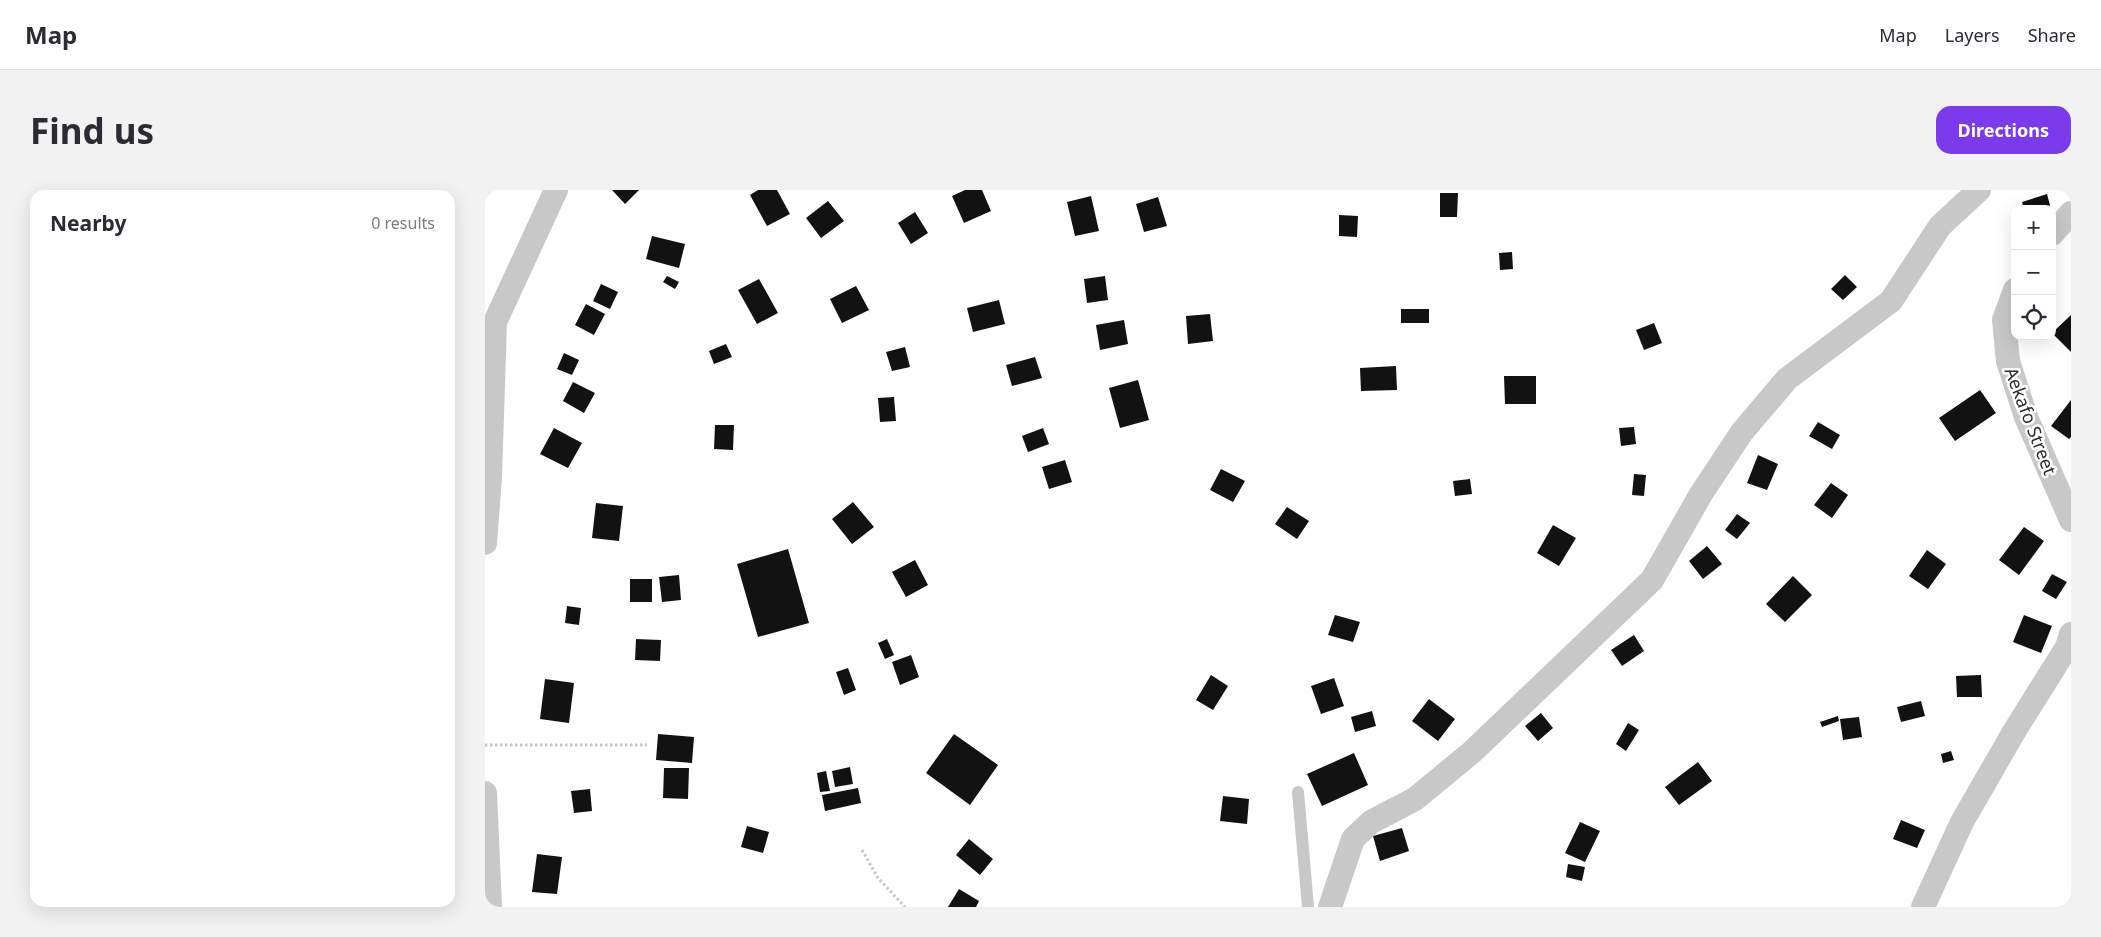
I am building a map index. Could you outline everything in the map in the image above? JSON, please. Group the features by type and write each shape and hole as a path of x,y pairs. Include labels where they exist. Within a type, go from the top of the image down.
{"street":[{"path":"485,543 490,477 495,322 556,190"},
{"path":"1330,907 1353,838 1371,822 1415,799 1472,752 1652,580 1701,494 1742,432 1787,379 1891,302 1940,226 1979,190"},
{"path":"2056,230 2071,213"},
{"name":"Aekafo Street","path":"2013,295 2005,320 2008,361 2025,417 2071,520"},
{"path":"1923,907 1962,822 2015,730 2067,647 2071,634"},
{"path":"485,793 490,907"}],"lane":[{"path":"1298,792 1308,907"}],"path":[{"path":"485,745 647,745"},
{"path":"861,850 877,878 905,907"}],"building":[{"path":"612,190 639,190 625,204"},
{"path":"758,190 777,190 790,214 767,226 750,195"},
{"path":"965,190 982,190 991,211 964,223 952,196"},
{"path":"1440,193 1458,193 1457,217 1440,217"},
{"path":"2047,194 2050,205 2023,205 2022,202"},
{"path":"1091,196 1099,231 1075,236 1067,202"},
{"path":"1158,197 1167,226 1144,232 1136,204"},
{"path":"828,201 844,221 821,238 806,218"},
{"path":"915,212 928,233 911,244 898,223"},
{"path":"1339,215 1358,216 1357,237 1339,236"},
{"path":"652,236 685,244 679,268 646,259"},
{"path":"1512,252 1513,269 1500,270 1499,253"},
{"path":"1845,275 1857,287 1843,300 1831,289"},
{"path":"667,276 679,282 675,289 663,282"},
{"path":"1105,276 1108,300 1087,303 1084,279"},
{"path":"759,279 778,313 757,324 738,290"},
{"path":"601,284 618,292 610,309 593,301"},
{"path":"856,286 869,310 842,323 830,299"},
{"path":"999,300 1005,324 973,332 967,308"},
{"path":"586,304 605,314 594,335 575,325"},
{"path":"1401,309 1429,309 1429,323 1401,323"},
{"path":"1210,314 1213,341 1188,344 1186,316"},
{"path":"2071,315 2071,352 2056,337 2056,329"},
{"path":"1124,320 1128,344 1100,350 1096,325"},
{"path":"1654,323 1662,343 1644,350 1636,330"},
{"path":"726,344 732,357 714,364 709,351"},
{"path":"905,347 910,367 892,371 886,352"},
{"path":"564,353 579,360 572,375 557,369"},
{"path":"1035,357 1042,378 1012,386 1006,365"},
{"path":"1396,366 1397,390 1361,391 1360,368"},
{"path":"1504,376 1536,376 1536,404 1505,404"},
{"path":"1138,380 1149,420 1120,428 1109,388"},
{"path":"573,382 595,393 584,413 563,401"},
{"path":"1980,390 1996,413 1955,441 1939,418"},
{"path":"894,397 896,421 880,422 878,398"},
{"path":"2071,400 2071,437 2069,439 2051,426"},
{"path":"1818,422 1840,435 1832,449 1809,436"},
{"path":"715,425 734,425 733,450 714,449"},
{"path":"1634,427 1636,444 1621,446 1619,428"},
{"path":"554,428 582,443 568,468 540,454"},
{"path":"1043,428 1049,444 1028,452 1022,436"},
{"path":"1758,455 1778,464 1767,490 1747,483"},
{"path":"1065,460 1072,482 1049,489 1042,467"},
{"path":"1221,469 1245,481 1233,502 1210,490"},
{"path":"1634,474 1646,475 1644,496 1632,495"},
{"path":"1470,479 1472,494 1455,496 1453,481"},
{"path":"1831,483 1848,495 1832,518 1814,505"},
{"path":"853,502 874,527 852,544 832,519"},
{"path":"596,503 623,506 619,541 592,538"},
{"path":"1287,507 1309,521 1297,539 1275,524"},
{"path":"1737,514 1750,523 1737,539 1725,530"},
{"path":"1553,525 1576,538 1559,566 1537,553"},
{"path":"2024,527 2044,541 2019,575 1999,560"},
{"path":"1707,546 1722,564 1703,579 1689,561"},
{"path":"788,549 809,623 758,637 737,564"},
{"path":"1927,550 1946,564 1928,589 1909,576"},
{"path":"915,560 928,585 906,597 892,572"},
{"path":"2052,574 2067,582 2056,599 2042,591"},
{"path":"679,575 681,600 662,602 659,577"},
{"path":"1793,576 1812,595 1785,622 1766,604"},
{"path":"630,579 652,579 652,602 630,602"},
{"path":"567,606 581,608 579,625 565,623"},
{"path":"1335,615 1360,622 1353,642 1328,635"},
{"path":"2024,615 2052,626 2041,653 2013,642"},
{"path":"1634,635 1644,651 1622,666 1611,650"},
{"path":"636,639 661,640 660,661 635,660"},
{"path":"887,639 894,655 885,659 878,643"},
{"path":"911,655 919,677 900,685 892,662"},
{"path":"848,668 856,690 844,695 836,672"},
{"path":"1211,675 1228,686 1213,710 1196,700"},
{"path":"1981,675 1982,697 1957,697 1956,676"},
{"path":"1334,678 1344,706 1321,714 1311,686"},
{"path":"545,679 574,683 569,723 540,719"},
{"path":"1429,699 1455,719 1438,741 1412,721"},
{"path":"1921,701 1925,716 1901,722 1897,707"},
{"path":"1372,711 1376,726 1355,732 1351,717"},
{"path":"1541,713 1553,728 1538,741 1525,726"},
{"path":"1838,716 1839,721 1822,727 1820,722"},
{"path":"1859,717 1862,737 1843,740 1840,719"},
{"path":"1628,723 1639,730 1626,751 1616,744"},
{"path":"658,734 694,737 692,763 656,760"},
{"path":"954,734 998,765 970,805 926,773"},
{"path":"1951,751 1954,760 1943,763 1941,754"},
{"path":"1354,753 1368,785 1322,806 1307,774"},
{"path":"1698,762 1712,781 1679,805 1665,787"},
{"path":"850,767 853,784 835,787 832,771"},
{"path":"664,768 689,768 688,799 663,798"},
{"path":"826,771 830,791 820,792 817,773"},
{"path":"858,788 861,803 825,811 822,795"},
{"path":"590,789 592,811 574,813 571,791"},
{"path":"1223,796 1249,799 1247,824 1220,821"},
{"path":"1901,820 1925,830 1917,848 1893,839"},
{"path":"1580,822 1600,831 1585,862 1565,853"},
{"path":"747,826 769,832 763,853 741,847"},
{"path":"1402,828 1409,851 1380,861 1373,836"},
{"path":"969,839 993,859 980,875 956,855"},
{"path":"537,854 562,857 557,894 532,892"},
{"path":"1568,864 1585,867 1582,881 1566,877"},
{"path":"959,889 979,901 976,907 948,907"}]}
